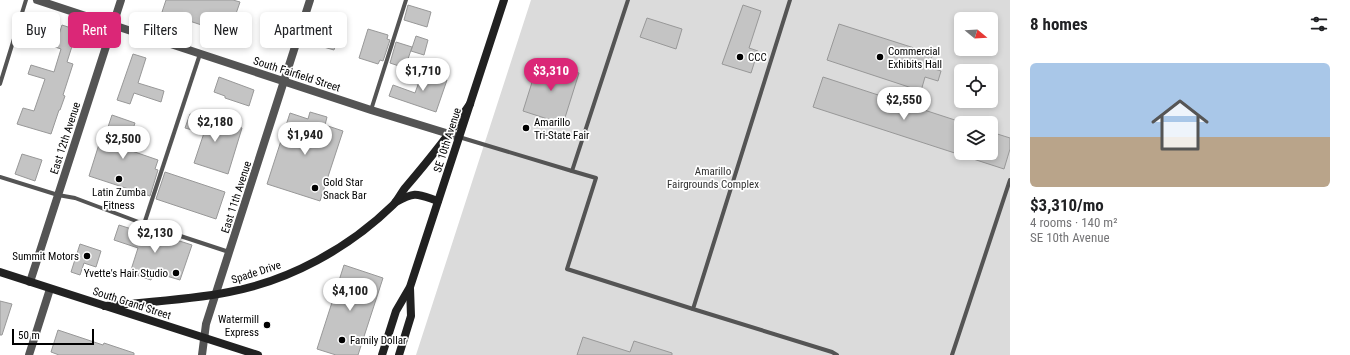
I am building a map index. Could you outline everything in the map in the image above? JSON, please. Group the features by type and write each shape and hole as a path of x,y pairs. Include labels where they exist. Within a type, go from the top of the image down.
{"main road":[{"name":"SE 10th Avenue","path":"410,287 504,0"},
{"name":"Spade Drive","path":"394,204 450,134 470,104"},
{"name":"Spade Drive","path":"105,306 216,294 244,289 270,281 299,269 324,256 358,234 394,204 410,195 414,194 438,201"},
{"name":"South Grand Street","path":"0,272 258,355"},
{"path":"399,355 412,316 410,287"},
{"path":"382,355 396,311 410,287"},
{"path":"403,342 403,355"}],"street":[{"name":"South Fairfield Street","path":"37,0 73,12"},
{"name":"East 12th Avenue","path":"117,12 120,0"},
{"name":"East 11th Avenue","path":"202,355 206,324 310,0"},
{"name":"South Fairfield Street","path":"121,28 371,110 459,137"},
{"name":"East 12th Avenue","path":"30,282 106,48"},
{"path":"29,355 50,289"}],"lane":[{"path":"0,84 26,0"},
{"path":"371,110 406,0"},
{"path":"572,171 628,0"},
{"path":"693,309 790,0"},
{"path":"144,224 200,53"},
{"path":"459,137 596,178 567,269 832,352 837,355"},
{"path":"0,177 58,195 75,198 144,224 230,252"},
{"path":"952,355 1010,180"}],"green space":[{"name":"Amarillo Fairgrounds Complex","path":"531,0 1010,0 1010,355 416,355"}],"building":[{"path":"166,0 233,0 240,2 237,12 200,12 200,24 192,22 192,12 162,12"},
{"path":"408,5 431,12 427,27 404,20"},
{"path":"743,5 761,11 749,48 758,51 751,73 722,64"},
{"path":"647,18 682,29 676,49 640,37"},
{"name":"Commercial Exhibits Hall","path":"839,24 933,54 928,67 941,71 938,81 925,77 921,91 827,60"},
{"path":"62,25 68,27 68,48 71,48 67,62 73,64 63,95 65,96 51,134 17,124 23,108 34,111 45,79 28,74 31,65 54,72 61,49 58,48 60,48 60,31"},
{"path":"368,29 388,35 387,39 390,40 383,61 380,60 378,64 359,58"},
{"path":"416,36 428,40 424,55 411,51"},
{"path":"396,42 412,47 405,68 390,63"},
{"path":"133,54 146,58 138,83 164,91 161,102 134,93 130,104 117,100"},
{"path":"539,60 579,73 563,124 523,111"},
{"path":"423,71 447,80 436,112 389,96 393,85 415,93"},
{"path":"219,77 254,90 249,106 225,98 225,96 214,92"},
{"path":"823,77 954,120 954,153 813,107"},
{"path":"310,112 327,117 325,125 343,131 320,201 267,184 290,113 308,119"},
{"path":"190,114 242,128 228,174 194,163 204,133 185,128"},
{"path":"112,115 135,123 126,149 158,160 155,169 158,170 150,196 89,176 100,141 103,142"},
{"path":"998,134 1010,138 1010,149 1004,169 976,160 998,160"},
{"path":"22,154 42,160 35,181 15,174"},
{"path":"165,172 225,192 216,219 156,199"},
{"path":"119,225 166,240 167,237 192,245 180,280 153,272 151,280 130,273 138,248 114,240"},
{"path":"80,244 101,251 96,267 84,263 80,275 71,272"},
{"path":"344,265 383,278 358,355 336,355 317,349"},
{"path":"0,301 12,304 2,335 0,335"},
{"path":"58,330 103,345 104,343 134,353 134,355 59,355 51,352"},
{"path":"583,337 630,352 634,341 672,353 672,355 577,355"}],"place":[{"name":"CCC","path":"740,57"},
{"name":"Commercial Exhibits Hall","path":"880,57"},
{"name":"Amarillo Tri-State Fair","path":"526,128"},
{"name":"Latin Zumba Fitness","path":"119,179"},
{"name":"Gold Star Snack Bar","path":"315,188"},
{"name":"Summit Motors","path":"87,256"},
{"name":"Yvette's Hair Studio","path":"176,273"},
{"name":"Watermill Express","path":"267,325"},
{"name":"Family Dollar","path":"342,340"}]}
